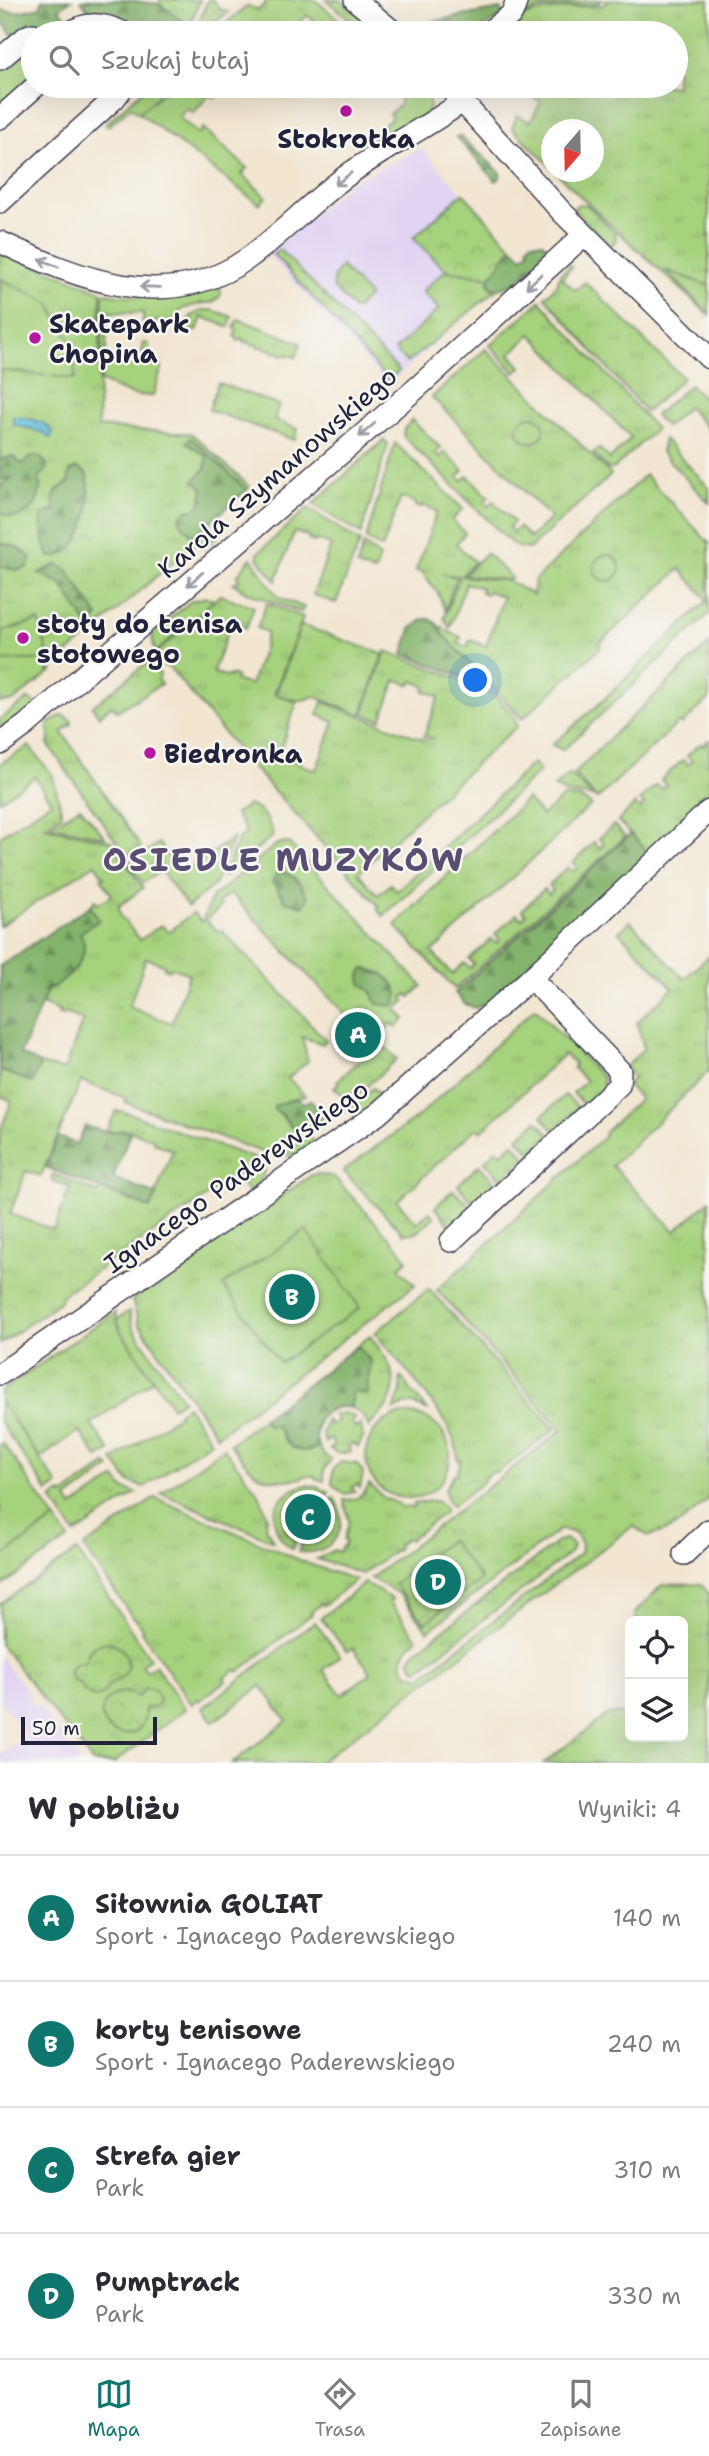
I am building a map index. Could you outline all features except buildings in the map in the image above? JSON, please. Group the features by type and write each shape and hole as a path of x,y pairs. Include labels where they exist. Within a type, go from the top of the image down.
{"street":[{"path":"355,0 380,21"},
{"path":"502,21 512,13 517,0"},
{"path":"0,59 21,41"},
{"path":"0,118 22,98"},
{"path":"0,202 113,98"},
{"path":"0,242 99,282 167,288 204,280 249,257 345,176 438,120 452,98"},
{"path":"459,98 584,235 709,358"},
{"name":"Karola Szymanowskiego","path":"0,744 26,725 419,386 584,235"},
{"name":"Ignacego Paderewskiego","path":"0,1374 378,1114 531,978 709,811"},
{"path":"451,1241 619,1085 620,1072 531,978"},
{"path":"684,1554 709,1530"}],"shaded area":[{"path":"421,148 525,261 388,385 268,254 350,183"},
{"path":"0,1656 30,1694 29,1697 36,1707 39,1706 80,1760 78,1763 0,1763 0,1756 26,1735 0,1701"}],"green space":[{"path":"42,0 71,0 59,9 70,21 21,21 21,33 12,35 0,18 0,10 17,12 41,7"},
{"path":"81,0 124,0 159,4 182,21 98,21"},
{"path":"160,0 200,0 191,21 182,21 159,4"},
{"path":"208,0 213,0 220,9 228,12 216,21 199,21"},
{"path":"265,0 315,0 341,21 314,21 307,15 301,21 229,21 248,6 258,10 266,3"},
{"path":"326,0 340,0 362,18 362,21 352,21"},
{"path":"528,0 536,0 537,6 602,0 597,4 539,9 514,19"},
{"path":"606,0 709,0 709,315 566,182 604,182 604,119 541,119 541,157 512,128 517,115 530,122 541,102 534,98 688,98 688,21 512,21 532,14 604,5"},
{"path":"501,9 502,15 493,21 434,21"},
{"path":"21,51 21,89 0,106 0,66"},
{"path":"134,98 156,98 139,113 131,107 108,126 105,124"},
{"path":"156,98 206,98 193,113 187,108 179,117 198,134 203,128 247,168 242,174 266,197 259,204 139,113"},
{"path":"400,98 428,98 430,107 427,114 409,129 381,132 362,143 392,118 389,114 400,105"},
{"path":"460,136 500,172 500,178 496,181 456,137"},
{"path":"463,193 512,247 490,277 446,270 413,238"},
{"path":"578,204 587,205 616,234 616,241 610,246 573,209"},
{"path":"531,242 543,242 548,248 546,253 514,283 506,287 490,287 490,277 512,247 522,257 529,251"},
{"path":"279,249 399,371 388,380 273,254"},
{"path":"0,251 101,291 98,427 192,434 250,487 209,523 219,535 204,548 197,541 48,671 52,671 13,701 0,702"},
{"path":"570,265 572,267 562,278 575,290 585,282 683,378 646,412 545,297 557,285 560,274"},
{"path":"341,266 369,296 355,310 333,287 334,277"},
{"path":"446,270 490,277 488,283 496,290 407,363 395,350 439,309 422,291"},
{"path":"666,270 709,286 709,314"},
{"name":"Skatepark Chopina","path":"1,279 49,303 74,347 75,379 0,370"},
{"path":"220,286 221,295 212,303 182,309 174,321 154,322 150,332 143,330 143,313 107,312 106,358 142,359 143,343 149,344 149,354 162,367 153,396 133,395 101,382 103,293 162,297"},
{"path":"540,301 656,429 613,469 608,469 593,453 599,448 610,459 631,438 531,334 510,354 521,367 515,373 490,345"},
{"path":"203,310 212,310 232,317 229,327 202,317 197,331 183,330 191,316"},
{"path":"238,319 301,343 296,357 281,356 280,352 273,353 272,349 265,350 265,347 251,345 249,341 244,343 242,338 238,341 235,336 237,330 234,328"},
{"path":"486,349 611,475 529,549 511,543 403,436 404,429 412,420 441,448 435,453 440,457 445,452 464,471 458,476 462,481 468,476 489,497 484,501 488,506 493,501 514,522 509,527 513,532 519,527 530,538 551,518 432,397"},
{"path":"218,383 279,405 274,420 298,429 294,440 209,410"},
{"path":"690,385 709,403 709,430 688,407 666,427 655,415"},
{"path":"531,416 540,420 544,429 540,438 531,442 522,438 518,429 522,420"},
{"path":"191,438 247,490 193,537 179,517 200,505 203,489 194,480 205,469 207,457 186,442"},
{"path":"664,439 709,488 709,503 661,452"},
{"path":"384,440 388,444 361,534 313,504"},
{"path":"395,443 463,509 452,520 465,533 456,544 475,562 461,576 509,581 533,595 535,580 645,475 709,543 709,614 564,749 552,745 708,600 680,569 599,644 601,647 522,719 440,631 442,626 448,632 461,637 458,644 467,647 470,640 486,646 503,597 488,591 486,594 481,592 482,588 466,583 450,628 444,618 460,576 442,574 457,577 445,610 438,593 422,572 416,571 437,511 422,505 421,508 415,506 416,503 401,497 382,548 366,539"},
{"path":"12,456 22,464 32,456 39,456 47,464 46,471 39,477 40,488 36,503 27,513 14,517 0,513 0,487 11,478 0,479 0,458"},
{"path":"77,468 86,473 89,484 88,512 84,526 71,548 61,555 49,557 42,530 43,514 55,510 55,494 68,483 70,471"},
{"path":"308,508 360,542 336,603 313,595 331,545 316,540 314,542 309,540 310,537 294,532 276,581 258,558 258,553"},
{"path":"0,544 13,546 31,558 28,567 18,570 0,567"},
{"path":"364,544 380,557 375,572 357,566"},
{"path":"486,553 512,578 508,580 464,575"},
{"path":"607,555 616,559 620,568 616,577 607,581 598,577 594,568 598,559"},
{"path":"251,558 279,598 304,607 301,612 246,592 233,583 239,581 237,576"},
{"path":"58,564 69,572 98,617 93,623 87,624 61,584 39,573"},
{"path":"220,595 254,607 246,628 231,623 213,672 236,677 235,680 250,685 267,632 257,628 267,603 303,617 274,694 297,702 278,756 293,762 295,759 300,761 299,764 316,770 334,722 318,715 323,702 425,740 432,738 424,736 439,696 424,691 425,686 413,681 411,685 396,680 381,720 363,714 386,651 491,691 513,715 517,726 358,873 378,895 391,884 397,891 533,763 540,771 383,916 377,909 379,906 248,762 170,668 158,664 152,657"},
{"path":"206,597 214,600 155,653 152,636 155,631 191,601"},
{"path":"423,619 430,619 438,625 441,632 493,688 403,654 411,629"},
{"name":"stoły do tenisa stołowego","path":"39,621 49,659 0,661 3,631"},
{"path":"301,625 383,654 361,715 314,696 300,700 276,694"},
{"path":"709,644 709,699 682,724 679,722 597,799 574,774"},
{"path":"145,664 157,670 161,684 117,711 112,705 99,716 92,707"},
{"path":"28,699 38,705 0,731 0,719"},
{"path":"63,715 71,720 72,724 62,732 141,847 127,857 48,744 49,723"},
{"path":"709,740 709,797 650,854 618,821 635,804 640,809 644,805 640,800 656,785 662,789 666,785 661,780 683,760 688,765 692,761 687,756"},
{"path":"29,746 53,776 62,814 44,827 111,841 143,888 119,906 120,915 140,940 161,925 169,932 193,913 202,922 212,897 277,844 289,843 422,986 410,997 407,994 403,998 405,1001 396,1009 405,1019 396,1027 392,1023 372,1041 382,1044 397,1059 349,1102 334,1087 339,1083 337,1081 373,1049 363,1037 365,1035 230,893 218,903 221,906 206,920 218,932 222,930 326,1040 323,1044 302,1037 308,1061 288,1078 305,1096 274,1106 292,1128 305,1130 267,1154 125,1102 126,1098 81,1081 41,1176 26,1171 10,1214 54,1230 70,1187 51,1180 53,1174 98,1193 101,1189 150,1208 173,1150 154,1143 153,1139 127,1130 106,1132 116,1111 259,1160 62,1295 59,1302 0,1344 0,1131 12,1101 0,1096 0,1070 33,1083 40,1064 64,1070 83,1020 65,1013 63,1016 58,1014 59,1011 40,1003 48,989 68,976 79,962 79,933 99,920 90,906 95,900 98,904 112,895 95,864 0,926 0,836 51,802 35,777 0,800 0,764","holes":["146,958 165,965 164,968 169,970 171,967 189,974 172,1023 129,1007"]},
{"path":"570,774 593,797 563,792 554,787"},
{"path":"564,796 580,798 591,805 432,952 452,974 464,963 470,968 474,964 469,959 491,939 496,943 500,940 495,934 517,914 522,919 526,915 522,910 544,889 549,894 553,890 549,885 568,867 573,872 577,868 573,863 594,842 599,848 604,844 599,838 614,825 625,837 455,989 395,925 527,799 542,816"},
{"path":"248,805 265,817 273,836 222,878 239,838 247,833 235,814"},
{"path":"80,807 105,837 50,826"},
{"path":"631,834 650,854 486,1004 475,1008 465,1004 455,993"},
{"path":"233,838 215,884 188,907 161,871 143,883 128,863 159,843 180,874"},
{"path":"282,872 295,878 301,886 308,899 303,906 286,901 272,882 276,874"},
{"path":"90,906 99,920 80,933 84,951 78,965 61,982 48,989 20,1054 40,1064 33,1083 0,1070 0,966"},
{"path":"630,921 684,979 709,956 709,1071 612,1166 675,1231 709,1201 709,1498 681,1522 667,1530 648,1536 633,1526 318,1763 232,1763 287,1721 261,1686 213,1722 203,1708 315,1622 340,1656 323,1670 342,1695 371,1673 353,1648 347,1652 321,1618 365,1583 392,1599 389,1601 417,1639 406,1650 402,1663 408,1673 421,1677 580,1554 581,1543 577,1536 569,1531 559,1530 428,1631 399,1594 371,1578 562,1430 437,1290 605,1136 604,1133 640,1099 627,1084 634,1078 625,1068 644,1048 637,1022 673,988 619,932"},
{"path":"364,969 376,971 390,979 398,994 395,1004 377,1004 372,992 361,983 360,975"},
{"path":"535,1008 603,1078 603,1088 584,1105 573,1093 586,1081 573,1068 575,1064 564,1054 481,1132 476,1128 397,1201 417,1223 429,1212 434,1217 418,1232 404,1234 343,1171 420,1115"},
{"path":"373,1088 384,1100 359,1117 346,1111"},
{"path":"565,1095 579,1108 554,1131 542,1116"},
{"path":"296,1098 303,1103 311,1100 317,1109 328,1116 305,1130 292,1128 282,1114 274,1110 274,1106"},
{"path":"537,1121 550,1135 531,1153 518,1138"},
{"path":"85,1126 106,1132 127,1130 130,1133 113,1178 157,1195 150,1208 45,1167 58,1137 77,1144"},
{"path":"309,1136 317,1146 301,1156 280,1155"},
{"path":"513,1143 526,1157 501,1180 485,1161 497,1149 501,1154"},
{"path":"262,1165 265,1170 260,1183 249,1193 239,1181"},
{"path":"479,1165 497,1184 475,1206 458,1185"},
{"path":"312,1175 334,1177 398,1247 407,1260 399,1268 415,1285 217,1436 139,1324 132,1300"},
{"path":"453,1190 472,1208 451,1227 435,1207"},
{"path":"306,1230 360,1308 280,1363 223,1285"},
{"path":"429,1289 555,1429 496,1473 494,1471 484,1478 484,1481 452,1506 447,1500 445,1490 454,1474 457,1474 461,1461 458,1460 449,1429 426,1394 375,1333"},
{"path":"129,1311 133,1328 183,1400 172,1407 120,1330 117,1320"},
{"path":"115,1312 120,1330 153,1380 91,1424 110,1451 98,1458 79,1431 40,1458 0,1401 0,1392"},
{"path":"370,1336 391,1369 394,1387 392,1396 385,1409 369,1427 360,1413 348,1407 334,1409 320,1417 315,1437 323,1454 331,1459 324,1470 324,1481 315,1476 277,1480 253,1470 230,1444"},
{"path":"358,1346 371,1362 367,1395 355,1392 351,1407 334,1408 322,1416 316,1430 318,1447 298,1450 288,1443 277,1426 269,1427 262,1419"},
{"path":"400,1376 427,1410 416,1404 402,1404 402,1407 394,1409 401,1392"},
{"path":"0,1401 58,1485 48,1492 0,1422"},
{"path":"187,1406 211,1441 144,1487 129,1482 113,1460 179,1415"},
{"path":"344,1413 356,1418 351,1422 356,1428 361,1424 363,1437 358,1447 354,1443 348,1447 351,1452 338,1454 330,1449 334,1445 330,1439 325,1443 322,1434 327,1420 331,1425 337,1421 334,1415"},
{"path":"408,1414 424,1417 438,1426 447,1440 450,1456 447,1472 438,1486 424,1495 408,1498 392,1495 378,1486 369,1472 366,1456 369,1440 378,1426 392,1417"},
{"path":"3,1443 55,1519 0,1558 0,1445"},
{"path":"224,1448 259,1494 268,1518 265,1519 266,1531 269,1531 273,1541 161,1493"},
{"path":"341,1462 357,1464 363,1473 360,1488 356,1484 352,1488 355,1492 344,1494 332,1484 333,1469"},
{"path":"107,1464 110,1468 67,1499 72,1507 116,1478 124,1489 136,1493 75,1534 52,1499 61,1493 63,1495"},
{"path":"369,1484 384,1498 399,1504 400,1507 413,1508 414,1504 436,1501 446,1511 409,1540 407,1538 397,1545 398,1548 362,1574 317,1559 335,1550 338,1552 346,1542 344,1540 349,1522 344,1500 360,1496"},
{"path":"307,1485 329,1492 321,1500 300,1497 286,1528 296,1540 292,1549 277,1531 275,1511 285,1495"},
{"path":"308,1496 317,1497 324,1503 330,1510 330,1528 324,1535 317,1541 308,1542 299,1541 292,1535 286,1528 285,1519 286,1510 292,1503 299,1497"},
{"path":"155,1498 309,1564 356,1580 324,1605 321,1604 238,1672 235,1670 224,1678 226,1681 191,1704 135,1618 84,1547"},
{"path":"334,1498 341,1520 336,1538 321,1549 298,1552 303,1542 311,1542 330,1513 326,1505"},
{"path":"55,1519 69,1539 0,1587 0,1558"},
{"path":"565,1539 573,1545 570,1553 422,1667 417,1669 413,1666 410,1659 415,1652"},
{"path":"450,1540 481,1579 425,1623 394,1584"},
{"path":"77,1551 150,1658 142,1665 147,1671 155,1665 185,1709 114,1763 92,1763 75,1736 73,1737 0,1644 0,1604"},
{"path":"701,1584 709,1594 709,1763 544,1763 608,1714 625,1714 625,1742 688,1742 688,1616 635,1616 662,1585"},
{"path":"110,1642 124,1652 126,1672 108,1685 103,1694 95,1697 85,1691 81,1684 72,1680 71,1669 79,1662 85,1663 93,1648"},
{"path":"145,1688 155,1690 159,1700 156,1707 145,1709 144,1720 139,1729 131,1734 122,1734 107,1727 102,1711 110,1697 127,1693 138,1697"}],"water":[{"path":"13,417 40,422 53,432 50,438 41,432 13,424"}],"place":[{"name":"Stokrotka","path":"346,111"},
{"name":"Skatepark Chopina","path":"35,338"},
{"name":"stoły do tenisa stołowego","path":"23,638"},
{"name":"Biedronka","path":"150,753"},
{"name":"Siłownia GOLIAT","path":"358,1035"},
{"name":"korty tenisowe","path":"292,1297"},
{"name":"Strefa gier","path":"308,1517"},
{"name":"Pumptrack","path":"438,1582"}],"district":[{"name":"OSIEDLE MUZYKÓW","path":"284,859"}]}
